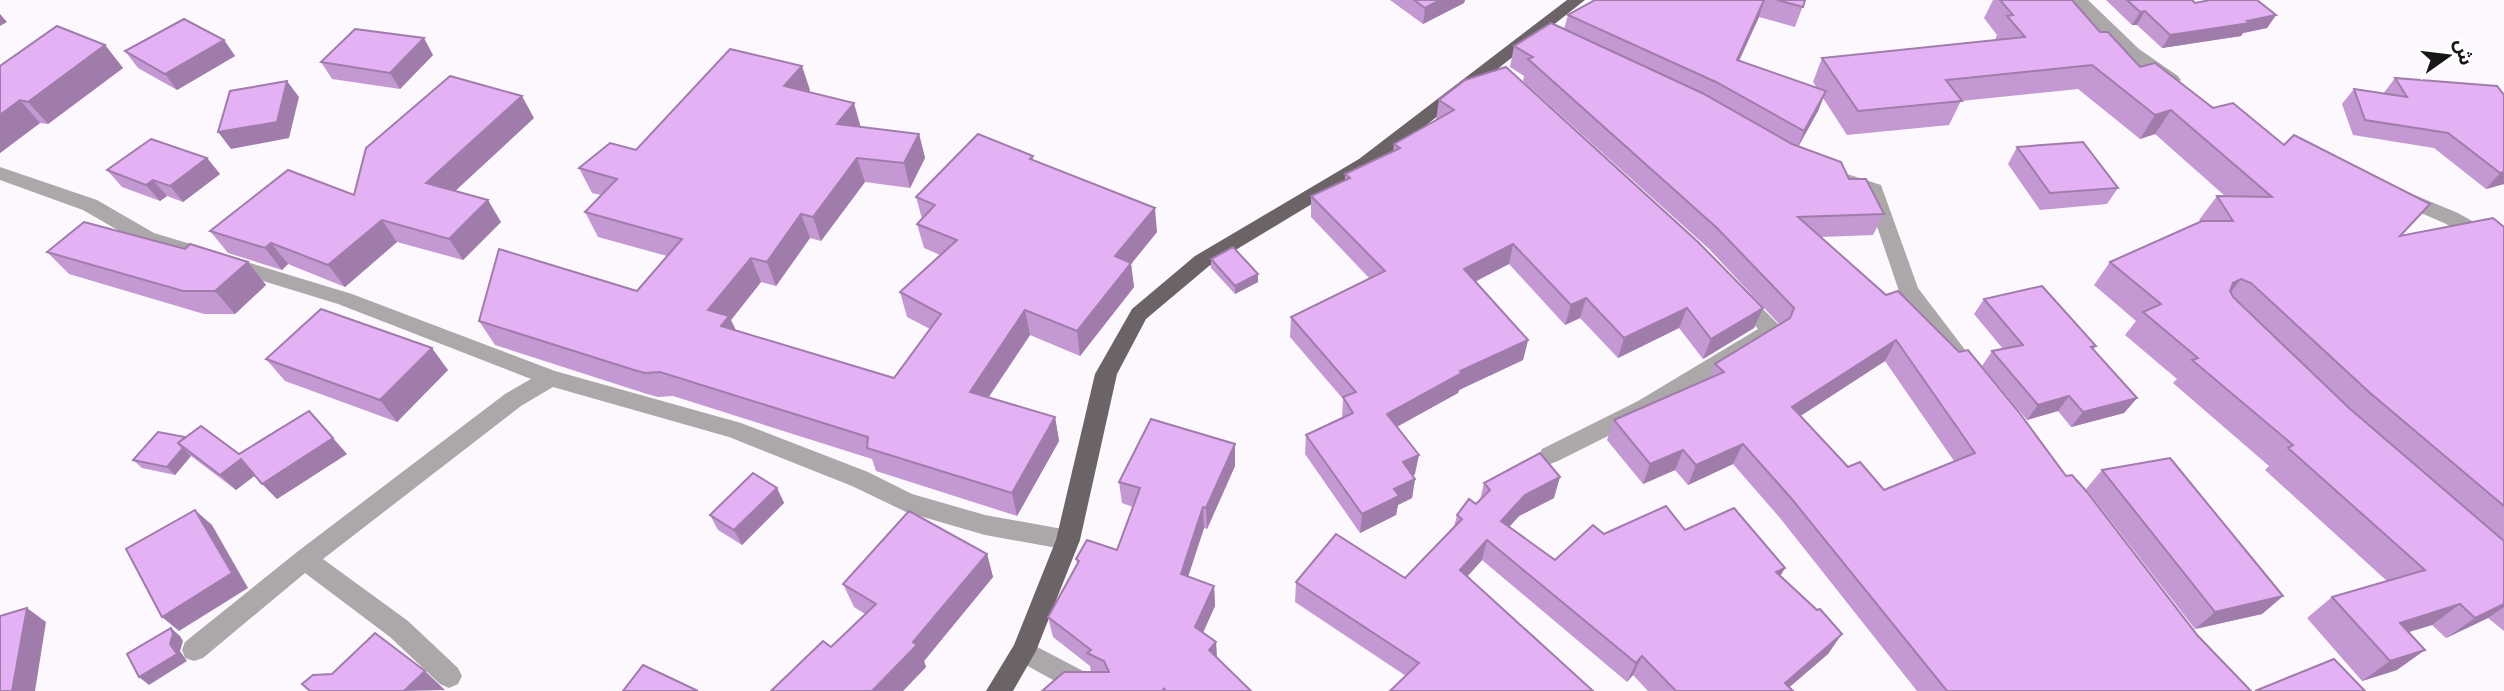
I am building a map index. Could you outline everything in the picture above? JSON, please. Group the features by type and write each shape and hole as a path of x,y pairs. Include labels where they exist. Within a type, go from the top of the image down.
{"main road":[{"path":"999,691 1024,652 1068,540 1106,374 1139,314 1202,261 1366,163 1577,0"}],"street":[{"path":"2078,0 2133,53 2187,91"},
{"path":"1537,30 1561,40"},
{"path":"1492,65 1511,81"},
{"path":"1826,172 1874,190 1909,290 1977,379"},
{"path":"0,173 90,205 147,238 345,299 551,378 733,429 860,479 906,502 985,525 1068,540"},
{"path":"2379,187 2451,218 2504,248"},
{"path":"1550,455 1646,407 1772,331 1727,284"},
{"path":"194,650 305,559 513,400 551,378"},
{"path":"305,559 399,629 449,676"},
{"path":"380,646 399,629"},
{"path":"1024,652 1097,691"}],"building":[{"path":"1414,0 1440,0 1425,8"},
{"path":"1595,0 1764,0 1737,60 1826,91 1804,131 1716,82 1568,15"},
{"path":"1777,0 1805,0 1803,7"},
{"path":"2000,0 2072,0 2100,32 2108,32 2140,67 2155,63 2213,108 2233,103 2284,145 2294,135 2430,204 2400,236 2493,218 2504,227 2504,506 2369,392 2251,283 2241,279 2233,283 2230,291 2233,297 2349,408 2504,541 2504,604 2475,618 2460,604 2400,623 2425,650 2390,661 2332,597 2425,570 2288,448 2293,445 2192,360 2198,358 2143,312 2161,304 2110,262 2202,221 2233,221 2217,196 2272,197 2171,110 2155,115 2092,65 1946,80 1962,101 1858,111 1822,58 2025,37 2007,16 2013,15"},
{"path":"2127,0 2192,0 2195,3 2210,0 2257,0 2276,15 2247,21 2250,23 2170,35 2145,11 2140,12"},
{"path":"184,19 224,40 165,74 125,51"},
{"path":"1551,23 1702,93 1792,144 1841,162 1849,179 1866,179 1884,214 1798,217 1886,295 1898,291 1959,352 1968,350 2066,476 2072,475 2087,492 2198,636 2251,691 1947,691 1791,498 1743,444 1696,465 1683,450 1650,464 1614,420 1724,372 1715,364 1790,318 1794,308 1717,228 1528,59 1533,57 1514,46","holes":["1896,340 1975,453 1884,490 1860,462 1848,467 1792,407"]},
{"path":"57,26 105,45 28,102 20,100 0,115 0,66"},
{"path":"355,29 424,38 390,73 321,62"},
{"path":"730,49 802,66 784,86 854,103 837,124 919,134 904,163 857,158 813,217 801,214 767,262 751,258 708,310 729,316 721,326 894,378 941,314 900,292 957,240 917,224 935,205 916,197 978,134 1033,156 1030,159 1155,208 1115,256 1131,263 1077,331 1025,310 970,392 1055,417 1012,493 867,448 868,437 660,372 645,373 634,370 479,321 499,249 637,291 682,239 585,212 617,179 579,168 610,143 636,150"},
{"path":"1506,67 1698,242 1763,308 1711,339 1687,308 1624,338 1586,298 1571,305 1513,244 1464,269 1528,340 1460,371 1462,373 1387,414 1419,455 1403,462 1415,479 1394,489 1399,496 1362,514 1306,435 1353,413 1343,397 1356,392 1291,317 1385,271 1311,196 1350,178 1345,174 1400,148 1394,144 1454,110 1439,100 1465,80"},
{"path":"450,76 522,96 426,183 488,200 449,239 382,220 328,265 271,243 265,248 210,231 288,170 354,195 366,148"},
{"path":"2395,78 2497,86 2504,95 2504,172 2500,173 2448,133 2365,120 2354,89 2407,97"},
{"path":"287,81 277,122 218,132 230,91"},
{"path":"151,139 207,158 170,186 153,180 146,185 107,170"},
{"path":"2083,142 2118,188 2050,193 2017,147"},
{"path":"84,222 185,249 190,244 248,262 215,291 183,291 47,252"},
{"path":"1233,247 1258,274 1235,286 1211,259"},
{"path":"2042,286 2096,346 2091,347 2137,398 2083,412 2069,396 2038,405 1992,351 2023,345 1984,299"},
{"path":"321,309 432,348 380,400 266,359"},
{"path":"309,411 333,438 262,484 241,459 220,475 178,443 201,426 239,454"},
{"path":"1151,419 1235,444 1206,508 1203,507 1181,574 1214,586 1195,627 1216,642 1209,650 1251,691 1164,691 1165,688 1162,691 1042,691 1064,672 1109,672 1104,661 1087,653 1091,650 1048,617 1079,561 1076,559 1087,540 1117,550 1140,488 1119,482"},
{"path":"158,432 185,437 178,443 183,448 167,467 133,460"},
{"path":"1540,453 1560,477 1525,495 1501,521 1555,560 1593,525 1604,534 1666,506 1685,530 1734,508 1785,568 1776,572 1817,610 1820,609 1842,634 1785,683 1793,691 1676,691 1642,656 1636,663 1487,540 1460,570 1593,691 1390,691 1419,663 1296,582 1336,534 1405,578 1462,519 1457,515 1469,499 1476,504 1490,490 1484,483"},
{"path":"2170,458 2283,596 2215,612 2102,470"},
{"path":"753,473 777,488 734,530 710,515"},
{"path":"195,510 232,573 162,617 126,549"},
{"path":"909,511 987,554 913,642 917,645 872,691 771,691 823,641 831,647 876,604 843,584"},
{"path":"27,608 12,691 0,691 0,616"},
{"path":"171,628 173,634 170,644 177,654 139,677 127,654"},
{"path":"375,633 425,671 404,691 310,691 302,684 313,675 332,674"},
{"path":"2334,659 2365,691 2255,691"},
{"path":"643,665 698,691 623,691"}]}
